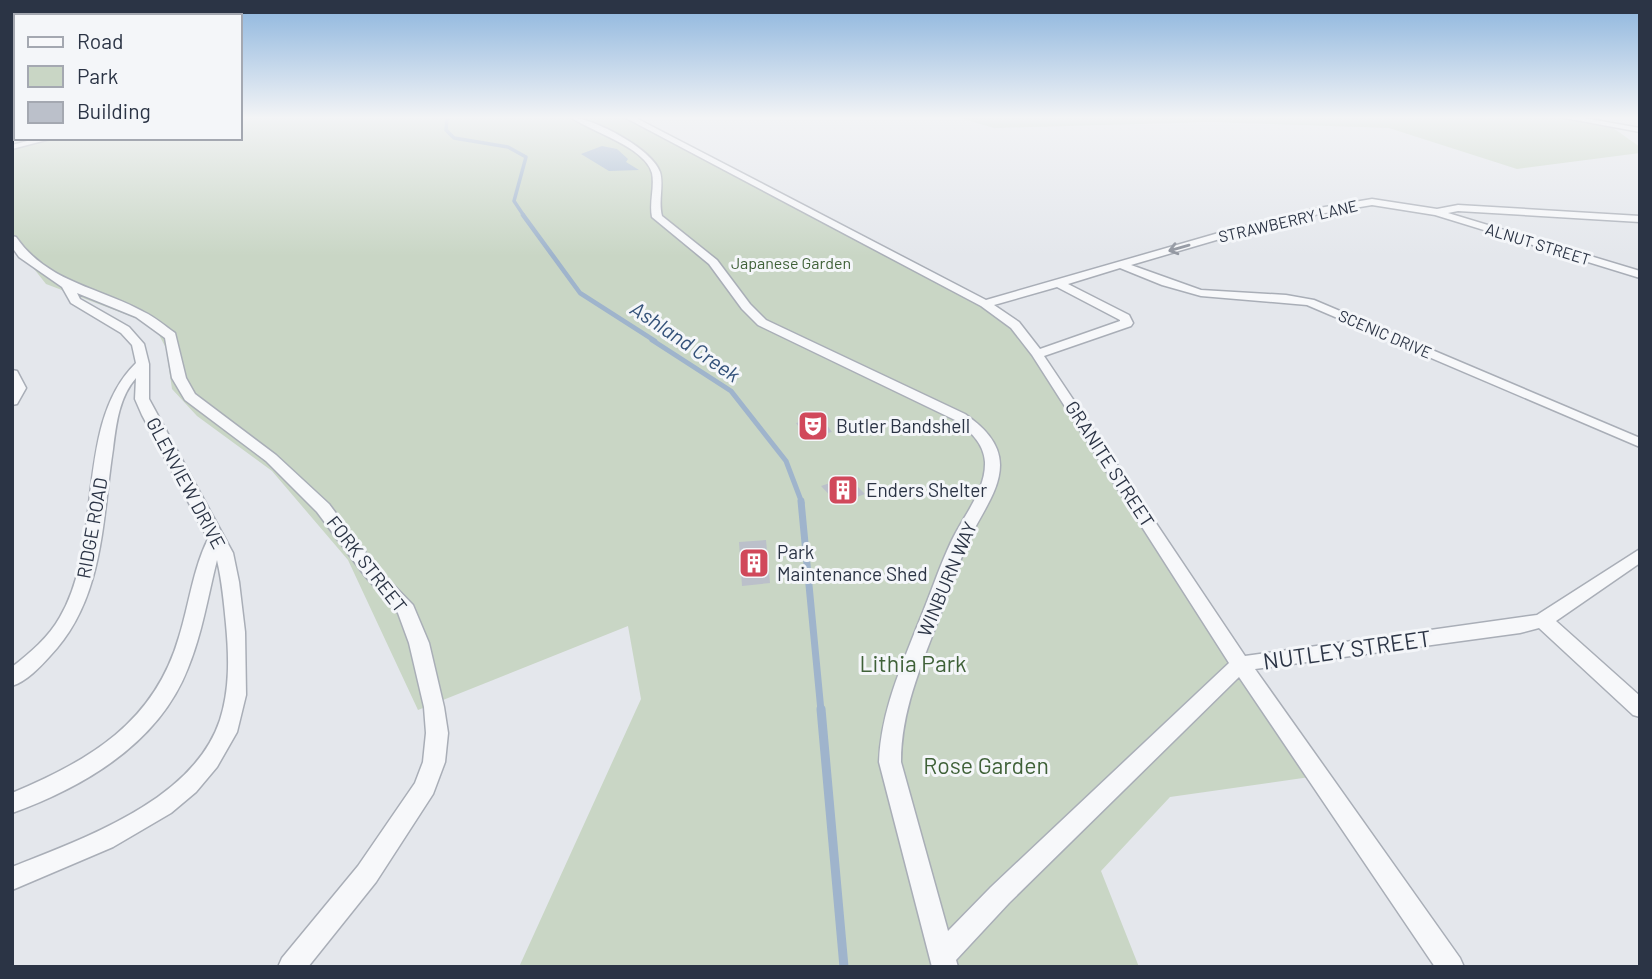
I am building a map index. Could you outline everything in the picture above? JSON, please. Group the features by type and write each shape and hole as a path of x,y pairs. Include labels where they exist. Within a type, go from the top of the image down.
{"street":[{"name":"WINBURN WAY","path":"650,164 656,175 654,208 657,217 711,260 729,281 740,301 756,318 774,330 960,417 982,435 990,449 993,461 989,484 962,536 908,674 893,718 889,741 890,762 944,961"},
{"name":"GRANITE STREET","path":"716,164 985,304 1015,325 1037,354 1240,664 1451,967"},
{"name":"STRAWBERRY LANE","path":"985,304 1257,226 1362,203 1391,204 1437,212 1458,208 1640,220"},
{"name":"ALNUT STREET","path":"1437,212 1640,275"},
{"name":"GLENVIEW DRIVE","path":"12,239 23,255 67,285 75,301 133,337 138,344 143,364 142,399 215,541 224,553 231,576 238,659 236,695 228,729 210,762 180,793 133,825 12,879"},
{"name":"SCENIC DRIVE","path":"1121,265 1189,291 1225,296 1285,297 1310,302 1640,443"},
{"path":"1037,354 1127,323 1125,318 1058,283"},
{"name":"FORK STREET","path":"67,285 139,314 171,336 179,378 190,397 271,458 323,508 370,572 406,610 419,643 436,720 434,762 408,815 381,855 290,967"},
{"name":"RIDGE ROAD","path":"12,678 61,631 75,608 94,540 104,453 116,402 124,384 143,364"},
{"path":"12,374 19,388 12,401"},
{"path":"12,803 57,783 107,754 152,711 169,688 180,659 196,608 203,572 215,541"},
{"name":"NUTLEY STREET","path":"944,961 1000,895 1240,664 1520,626 1543,620 1640,555"},
{"path":"1543,620 1640,709"}],"green space":[{"name":"Lithia Park","path":"12,164 716,164 1008,318 1317,776 1170,797 1101,871 1139,967 519,967 641,699 628,626 418,710 348,560 272,471 197,416 172,389 166,348 158,333 146,322 46,284 12,239"},
{"path":"1500,164 1558,164 1517,169"}],"water":[{"path":"597,164 629,164 639,170 609,171"}],"building":[{"name":"Butler Bandshell","path":"821,417 832,432 807,438 796,423"},
{"name":"Enders Shelter","path":"848,477 865,494 838,504 821,486"},
{"name":"Park Maintenance Shed","path":"766,540 770,583 742,586 739,542"}],"waterway":[{"name":"Ashland Creek","path":"524,164 514,201 524,216"},
{"name":"Ashland Creek","path":"523,215 580,293 655,341"},
{"name":"Ashland Creek","path":"652,340 731,391 786,461 802,503"},
{"name":"Ashland Creek","path":"801,501 821,711"},
{"name":"Ashland Creek","path":"821,709 844,967"}],"place":[{"name":"Butler Bandshell","path":"813,426"},
{"name":"Enders Shelter","path":"843,490"},
{"name":"Park Maintenance Shed","path":"754,563"}],"park label":[{"name":"Japanese Garden","path":"791,263"},
{"name":"Rose Garden","path":"986,766"}]}
